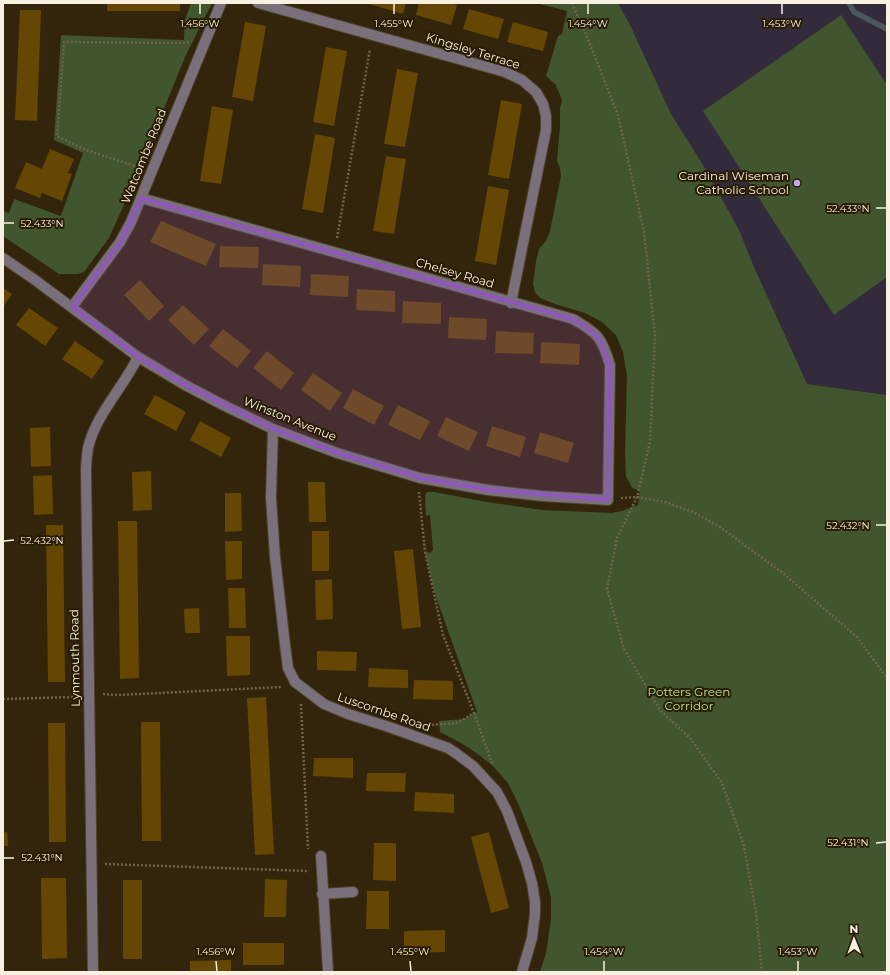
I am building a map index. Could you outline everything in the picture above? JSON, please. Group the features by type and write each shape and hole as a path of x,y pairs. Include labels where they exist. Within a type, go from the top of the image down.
{"street":[{"name":"Watcombe Road","path":"72,308 120,242 131,222 221,3"},
{"name":"Kingsley Terrace","path":"258,3 505,72 522,80 536,92 543,104 546,116 546,130 511,303"},
{"name":"Chelsey Road","path":"141,198 511,303 573,319 588,328 599,338 606,350 610,365 608,500"},
{"name":"Winston Avenue","path":"3,258 138,357 184,385 273,429 337,453 420,478 542,496 608,500"},
{"name":"Lynmouth Road","path":"93,972 86,470 88,448 96,427 110,401 134,367 138,357"},
{"name":"Luscombe Road","path":"273,429 271,498 275,557 288,668 295,682 324,704 342,712 448,748 473,766 497,792 507,811 526,862 532,883 535,902 532,938 522,972"},
{"path":"320,856 328,972"},
{"path":"322,894 353,892"}],"path":[{"path":"572,3 618,115 644,232 655,335 650,442 637,497 617,538 607,589 624,649 660,710 690,738 722,784 744,846 756,913 762,972"},
{"path":"331,252 337,236 369,53 374,35"},
{"path":"151,172 86,150 57,136 64,42 183,44 195,42 204,46"},
{"path":"420,478 418,490 425,552 443,635 492,763 486,780"},
{"path":"608,500 637,497 665,502 693,512 720,528 784,574 857,637 887,678"},
{"path":"3,699 74,697 100,693 118,695 301,688 300,697 309,855"},
{"path":"424,740 428,724 457,723 474,713"},
{"path":"91,864 310,871 321,868"}],"highlighted area":[{"path":"141,198 573,319 588,328 599,338 610,365 608,500 488,490 420,478 337,453 273,429 185,385 138,357 72,307 120,242"}],"shaded area":[{"name":"Cardinal Wiseman Catholic School","path":"612,3 887,3 887,395 800,383"}],"green space":[{"path":"191,3 212,3 185,57 135,180 109,238 84,272 78,274 59,274 3,236 3,211 9,213 14,199 61,216 83,153 54,140 61,35 184,40 185,20"},
{"name":"Potters Green Corridor","path":"536,3 618,3 630,25 671,114 703,165 739,230 754,267 807,384 887,395 887,972 540,972 546,953 551,919 551,897 542,863 518,803 508,783 492,765 461,743 440,732 439,721 464,719 477,712 435,594 425,552 430,553 433,550 430,515 426,516 425,497 427,492 542,510 612,513 638,505 640,490 634,489 631,486 626,476 625,454 627,376 623,352 616,335 602,322 585,313 540,298 535,292 533,284 539,249 546,241 550,231 561,176 557,160 560,108 562,100 556,85 546,76 558,36 562,34 567,11"},
{"path":"841,15 887,85 887,277 834,315 703,111"}],"building":[{"path":"107,3 180,3 180,11 107,11"},
{"path":"366,3 406,3 403,14"},
{"path":"419,3 450,3 457,5 451,25 416,15"},
{"path":"469,9 504,19 498,39 463,29"},
{"path":"20,10 41,10 37,121 15,120"},
{"path":"245,22 266,26 253,101 232,97"},
{"path":"513,22 548,32 543,51 507,42"},
{"path":"326,47 347,51 334,126 313,122"},
{"path":"397,69 418,73 405,147 384,144"},
{"path":"501,100 522,104 509,179 488,175"},
{"path":"212,106 233,110 221,184 200,181"},
{"path":"315,134 335,138 323,213 302,209"},
{"path":"50,149 74,159 68,173 72,174 62,201 42,193 40,198 15,188 26,162 42,169"},
{"path":"386,156 406,159 394,234 373,231"},
{"path":"488,186 509,190 496,265 475,261"},
{"path":"161,221 216,244 206,266 150,242"},
{"path":"220,246 259,247 258,268 219,267"},
{"path":"263,264 301,266 300,287 262,285"},
{"path":"311,274 349,276 348,297 310,295"},
{"path":"140,280 164,306 149,321 124,295"},
{"path":"3,288 12,294 3,307"},
{"path":"357,289 395,291 395,312 356,310"},
{"path":"403,301 441,303 441,324 402,323"},
{"path":"183,305 209,329 194,345 168,320"},
{"path":"29,308 58,328 45,346 16,325"},
{"path":"449,317 487,319 486,340 448,338"},
{"path":"223,329 251,351 237,368 209,346"},
{"path":"496,331 534,333 533,354 495,353"},
{"path":"75,341 104,361 92,379 62,359"},
{"path":"541,342 580,344 579,365 540,363"},
{"path":"267,351 294,373 281,390 253,368"},
{"path":"313,373 342,393 330,411 301,390"},
{"path":"353,389 384,406 374,425 343,408"},
{"path":"155,395 186,412 176,431 144,414"},
{"path":"398,405 430,421 420,440 388,425"},
{"path":"446,417 478,432 469,451 437,436"},
{"path":"200,421 231,438 221,457 190,440"},
{"path":"492,426 526,437 520,457 486,446"},
{"path":"50,427 51,466 31,467 30,428"},
{"path":"540,432 574,443 568,463 534,453"},
{"path":"151,471 152,510 133,511 132,472"},
{"path":"52,475 53,514 34,515 33,476"},
{"path":"308,482 325,482 326,522 309,522"},
{"path":"225,493 241,493 242,531 225,532"},
{"path":"118,521 137,521 139,678 120,679"},
{"path":"46,525 63,525 65,682 48,682"},
{"path":"312,531 329,531 329,571 312,571"},
{"path":"225,541 242,541 242,579 226,580"},
{"path":"413,549 421,627 402,629 394,551"},
{"path":"332,579 333,619 316,620 315,580"},
{"path":"228,588 245,588 246,628 229,628"},
{"path":"199,608 200,633 185,633 184,609"},
{"path":"226,636 250,636 250,675 227,676"},
{"path":"317,651 357,652 356,671 317,670"},
{"path":"369,668 408,670 408,688 368,687"},
{"path":"414,680 453,681 453,700 413,699"},
{"path":"266,697 274,854 255,855 247,698"},
{"path":"141,722 160,722 161,841 142,841"},
{"path":"48,723 65,723 66,842 49,842"},
{"path":"314,758 353,758 353,778 313,776"},
{"path":"367,773 406,773 405,792 366,791"},
{"path":"415,792 454,794 454,813 414,811"},
{"path":"7,832 8,846 3,846 3,833"},
{"path":"489,832 509,908 491,913 471,837"},
{"path":"374,843 396,843 396,881 373,880"},
{"path":"41,878 66,878 67,958 42,959"},
{"path":"265,879 287,880 286,917 264,917"},
{"path":"123,880 142,880 142,959 123,959"},
{"path":"367,891 389,891 389,929 366,929"},
{"path":"445,930 445,952 404,953 404,931"},
{"path":"243,943 284,943 284,965 243,965"},
{"path":"231,960 231,972 190,972 190,961"}],"waterway":[{"path":"849,3 854,12 887,29"}],"place":[{"name":"Cardinal Wiseman Catholic School","path":"797,183"}]}
